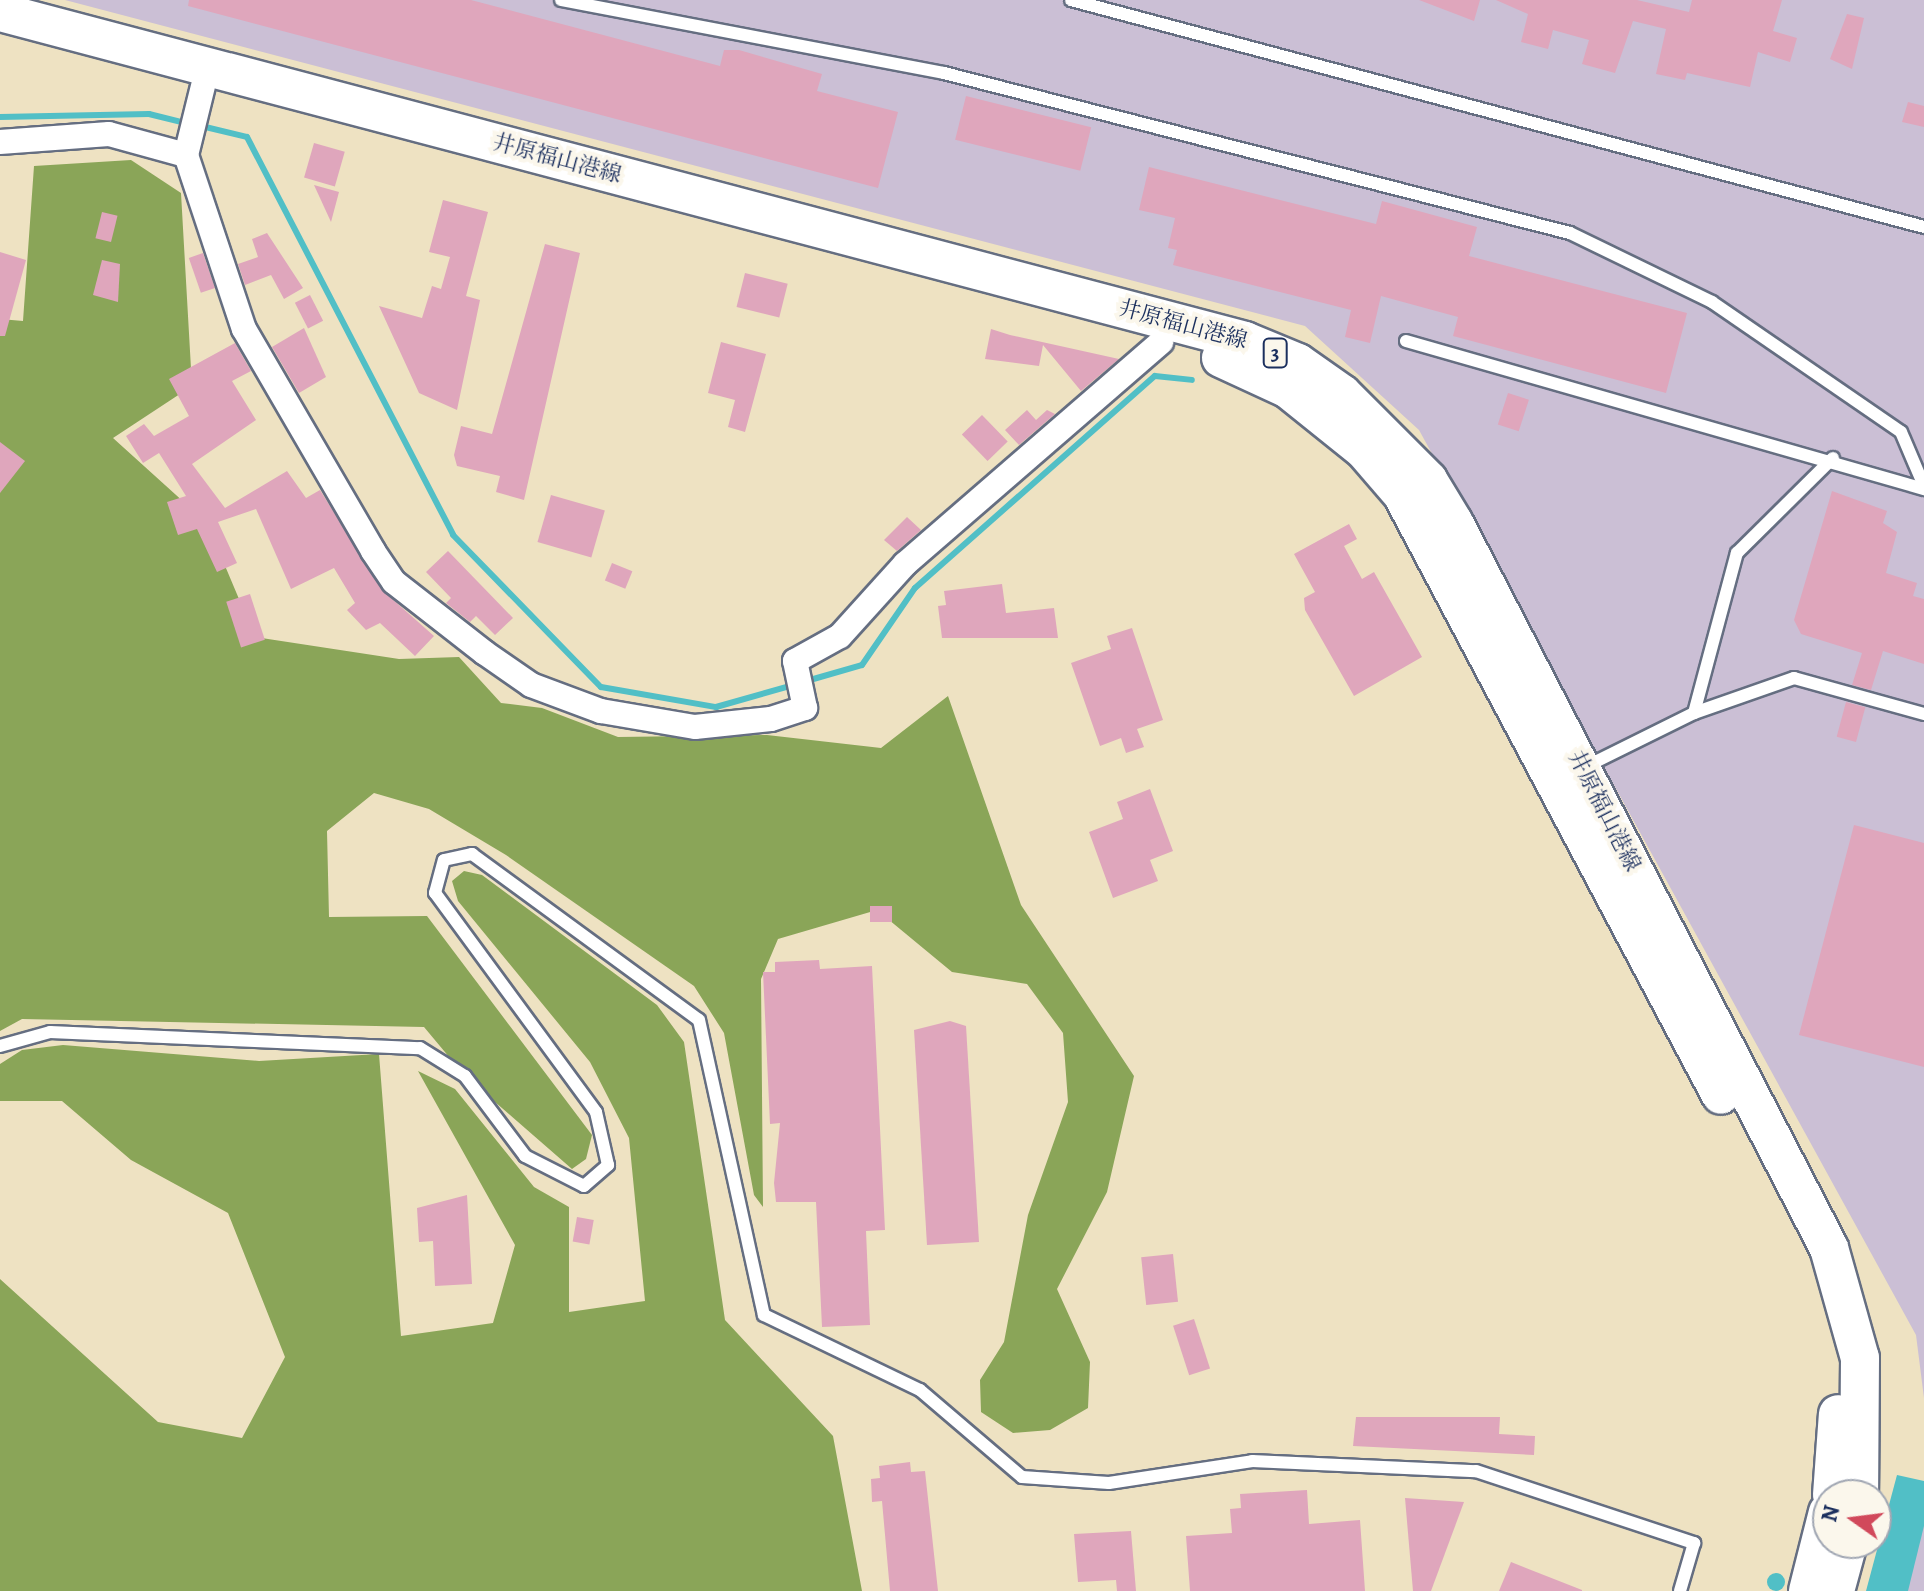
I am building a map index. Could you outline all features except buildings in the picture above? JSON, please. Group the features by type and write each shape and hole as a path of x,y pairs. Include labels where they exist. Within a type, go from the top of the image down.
{"main road":[{"name":"井原福山港線","path":"0,12 1232,337 1298,363 1381,429 1428,480 1825,1305 1839,1426 1834,1479"},
{"name":"井原福山港線","path":"0,34 200,99 1229,360 1288,389 1364,450 1429,536 1570,776 1829,1248 1860,1358 1859,1479"},
{"path":"1808,1591 1816,1559"},
{"path":"1835,1591 1844,1559"}],"street":[{"path":"200,99 187,150 244,329 394,582 531,685 601,711 695,727 771,719 805,703 795,661 840,636 905,564 1161,342"},
{"path":"0,142 109,134 187,150"}],"lane":[{"path":"561,0 944,73 1570,233 1712,302 1901,432 1924,487"},
{"path":"1071,0 1924,227"},
{"path":"1406,341 1833,458 1924,487"},
{"path":"1694,713 1737,553 1833,458"},
{"path":"1570,776 1694,713 1794,678 1924,714"},
{"path":"0,1046 50,1032 420,1048 465,1076 525,1156 584,1186 608,1165 596,1112 435,893 444,860 472,854 699,1020 764,1315 920,1390 1022,1477 1109,1483 1252,1461 1476,1471 1694,1543 1680,1591"}],"shaded area":[{"path":"65,0 1924,0 1924,1398 1916,1335 1419,430 1305,326"},
{"path":"1924,1524 1924,1591 1906,1591"}],"green space":[{"path":"131,160 181,193 192,386 113,438 207,523 255,637 399,659 459,657 501,703 542,708 618,737 767,735 881,748 948,696 1021,905 1134,1076 1107,1192 1057,1289 1090,1362 1088,1408 1050,1430 1013,1433 981,1412 980,1380 1004,1342 1028,1215 1068,1102 1063,1033 1027,984 952,972 877,910 778,939 761,979 763,1207 754,1195 724,1033 694,986 506,855 429,809 374,793 327,831 329,917 427,916 592,1135 586,1159 572,1169 465,1076 424,1027 22,1019 0,1031 0,319 23,321 34,166"},
{"path":"464,871 482,875 657,1005 684,1042 725,1320 833,1436 862,1591 0,1591 0,1279 158,1422 242,1438 285,1357 228,1213 131,1160 62,1101 0,1101 0,1064 22,1050 63,1045 259,1061 379,1054 401,1336 493,1323 515,1245 418,1071 455,1089 534,1187 569,1207 569,1312 645,1301 629,1138 590,1062 458,901 452,881"}],"water":[{"path":"1897,1475 1924,1481 1924,1526 1908,1591 1866,1591 1875,1559 1892,1559 1892,1494"},
{"path":"1772,1573 1780,1573 1785,1582 1783,1589 1772,1591 1767,1586 1767,1578"}],"waterway":[{"path":"0,117 149,114 186,123"},
{"path":"197,125 247,137 453,535 601,687 716,707 793,685"},
{"path":"803,682 862,665 915,588 1155,376 1192,380"}]}
